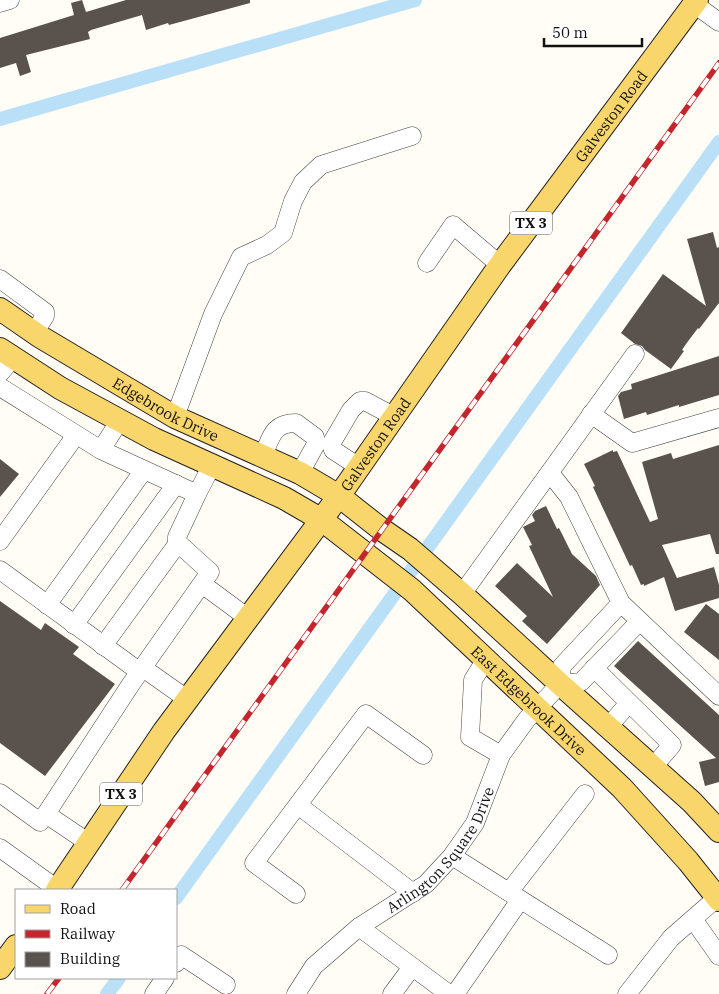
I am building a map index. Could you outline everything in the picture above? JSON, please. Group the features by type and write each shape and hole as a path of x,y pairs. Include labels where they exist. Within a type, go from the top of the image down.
{"main road":[{"name":"Galveston Road","path":"58,889 187,699 322,520 500,265 695,2"},
{"name":"Edgebrook Drive","path":"0,309 34,333 175,417 300,473 339,496"},
{"name":"Edgebrook Drive","path":"4,360 154,439 284,498 322,520"},
{"path":"120,420 136,394"},
{"path":"339,496 410,549 462,594 692,802 719,831"},
{"name":"East Edgebrook Drive","path":"322,520 412,590 622,788 688,861 718,898"},
{"path":"0,968 15,947"}],"street":[{"path":"0,3 10,0"},
{"path":"695,2 719,22"},
{"path":"175,417 213,314 241,257 267,245 283,233 293,200 304,182 321,165 412,136"},
{"path":"427,263 453,226 500,265"},
{"path":"2,284 44,312 45,316 34,333"},
{"path":"462,594 635,354"},
{"path":"0,387 101,450 196,494"},
{"path":"300,473 360,401 366,401 395,417"},
{"path":"591,414 632,444 719,418"},
{"path":"101,450 120,420"},
{"path":"263,456 276,428 283,424 296,423 323,444 359,467"},
{"path":"0,541 76,435"},
{"path":"0,792 40,822 141,670 210,572 178,543 177,537 196,494 212,465"},
{"path":"47,605 144,470"},
{"path":"550,473 569,497 621,604 719,696"},
{"path":"74,624 176,484"},
{"path":"103,646 178,543"},
{"path":"0,570 103,646 187,699"},
{"path":"202,584 248,618"},
{"path":"621,604 562,666 560,684 581,682 639,622"},
{"path":"486,659 472,680 470,737 500,755"},
{"path":"594,668 672,745 653,768"},
{"name":"Arlington Square Drive","path":"296,994 314,966 359,927 426,884 452,856 475,823 500,755 560,684"},
{"path":"608,727 630,703"},
{"path":"296,894 254,863 366,714 423,755"},
{"path":"455,994 515,896 585,794"},
{"path":"298,805 413,893"},
{"path":"46,814 89,843"},
{"path":"0,848 56,889"},
{"path":"452,856 608,956"},
{"path":"627,994 672,938 718,898"},
{"path":"693,919 719,956"},
{"path":"359,927 449,994"},
{"path":"178,960 182,955 226,985"},
{"path":"392,994 412,966"},
{"path":"154,994 164,979"}],"building":[{"path":"82,0 86,12 126,0 250,0 250,3 146,30 142,15 91,30 88,32 90,39 26,55 31,72 20,76 16,63 0,68 0,38 74,15 71,3"},
{"path":"713,232 717,248 719,247 719,303 686,344 682,350 684,351 671,369 642,346 635,344 621,333 663,274 706,306 687,239"},
{"path":"719,356 719,395 679,407 679,405 647,415 646,412 624,419 618,396 621,392 632,389 631,384"},
{"path":"719,445 719,554 716,554 710,534 662,545 677,578 714,567 719,585 719,598 675,611 664,577 644,586 644,584 641,585 632,565 630,566 584,464 613,450 613,452 617,451 650,522 658,519 642,462 671,453 673,459"},
{"path":"0,459 19,474 0,497"},
{"path":"546,506 572,554 596,576 600,585 547,644 522,621 527,616 495,586 517,563 553,597 529,546 532,545 523,527 535,521 532,515 535,511"},
{"path":"0,601 41,630 45,623 79,647 73,654 115,684 45,776 0,743"},
{"path":"706,604 719,614 719,660 684,632"},
{"path":"638,641 719,715 719,782 705,786 699,762 716,758 614,666"}],"waterway":[{"path":"0,119 415,0"},
{"path":"178,895 719,142"},
{"path":"107,994 118,979"}],"railway":[{"path":"123,889 719,63"},
{"path":"47,994 58,979"}]}
